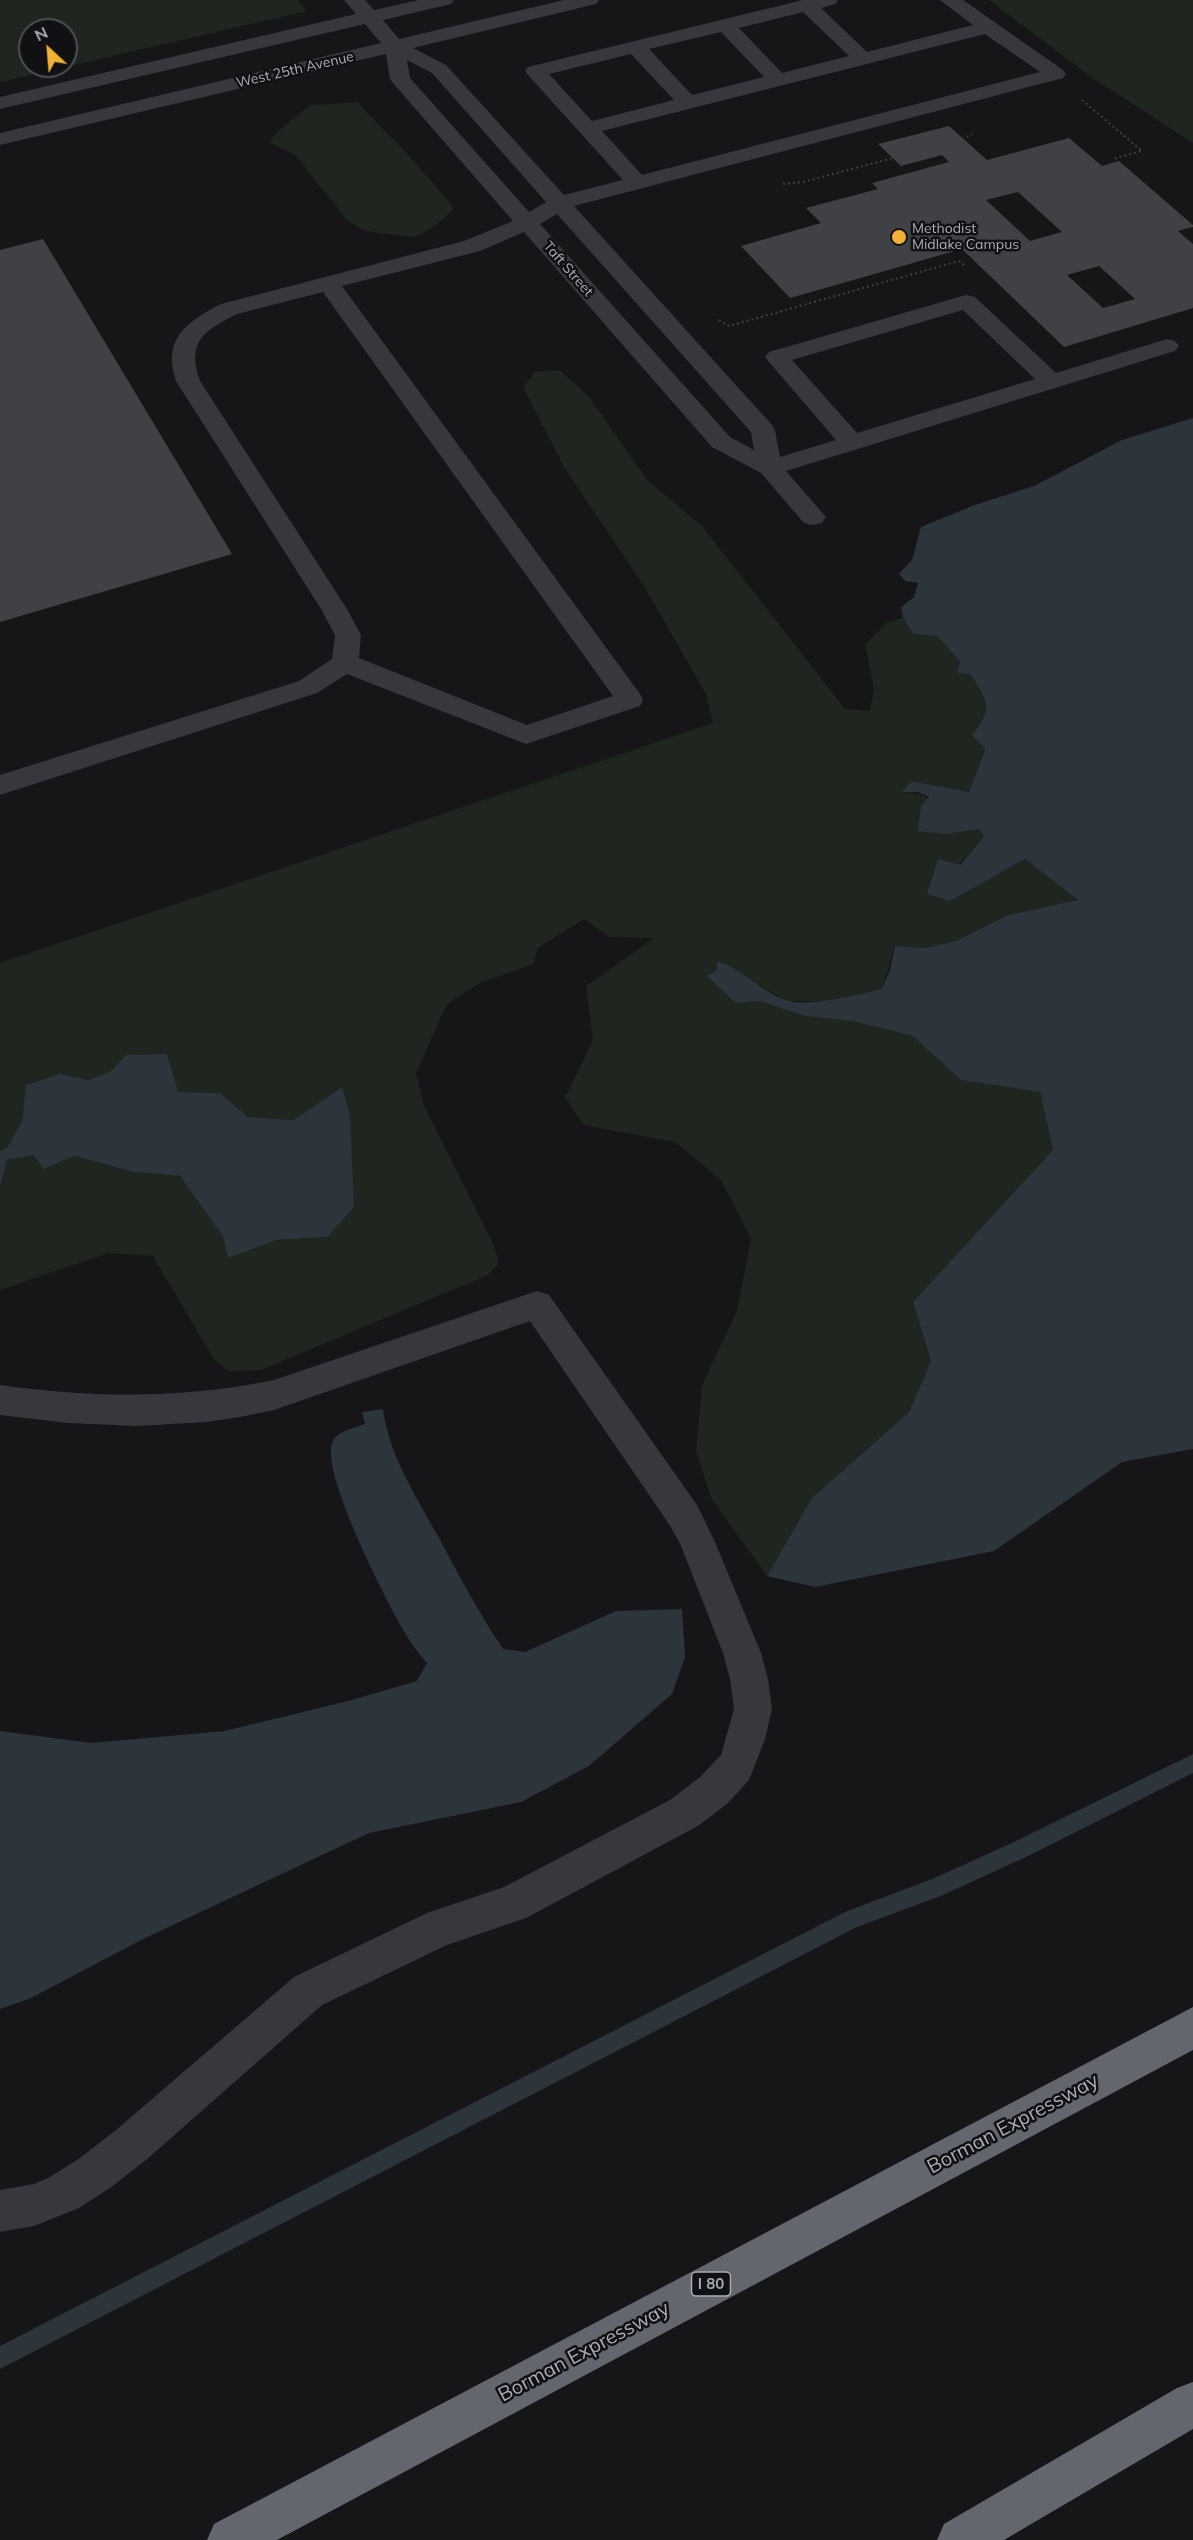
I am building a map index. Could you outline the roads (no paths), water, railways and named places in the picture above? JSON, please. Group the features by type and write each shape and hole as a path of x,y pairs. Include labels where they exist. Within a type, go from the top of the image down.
{"highway":[{"name":"Borman Expressway","path":"230,2540 1193,2028"},
{"path":"960,2540 1193,2404"}],"street":[{"path":"354,0 395,46 439,69 763,430 770,468 1167,346"},
{"path":"0,104 444,0"},
{"name":"West 25th Avenue","path":"0,139 589,0"},
{"path":"638,183 535,71 828,0"},
{"path":"345,663 348,635 334,609 188,381 182,367 181,352 188,339 213,317 230,309 445,255 527,223 559,203 1056,74 950,0"},
{"path":"807,5 862,58"},
{"path":"725,25 778,80"},
{"path":"588,128 988,27"},
{"name":"Taft Street","path":"395,46 400,80 721,442 770,468 813,517"},
{"path":"636,47 688,103"},
{"path":"329,284 630,700 526,735 345,663"},
{"path":"852,443 777,357 967,302 1052,382"},
{"path":"0,784 308,687 345,663"},
{"path":"0,1400 57,1409 157,1412 237,1404 274,1395 537,1305 684,1516 697,1542 742,1653 749,1679 753,1709 746,1739 735,1767 714,1790 684,1813 512,1904 441,1927 308,1991 131,2145 95,2173 64,2193 44,2201 0,2211"}],"waterway":[{"path":"0,2358 852,1919 936,1888 1019,1850 1193,1763"}],"place":[{"name":"Methodist Midlake Campus","path":"899,237"}]}
